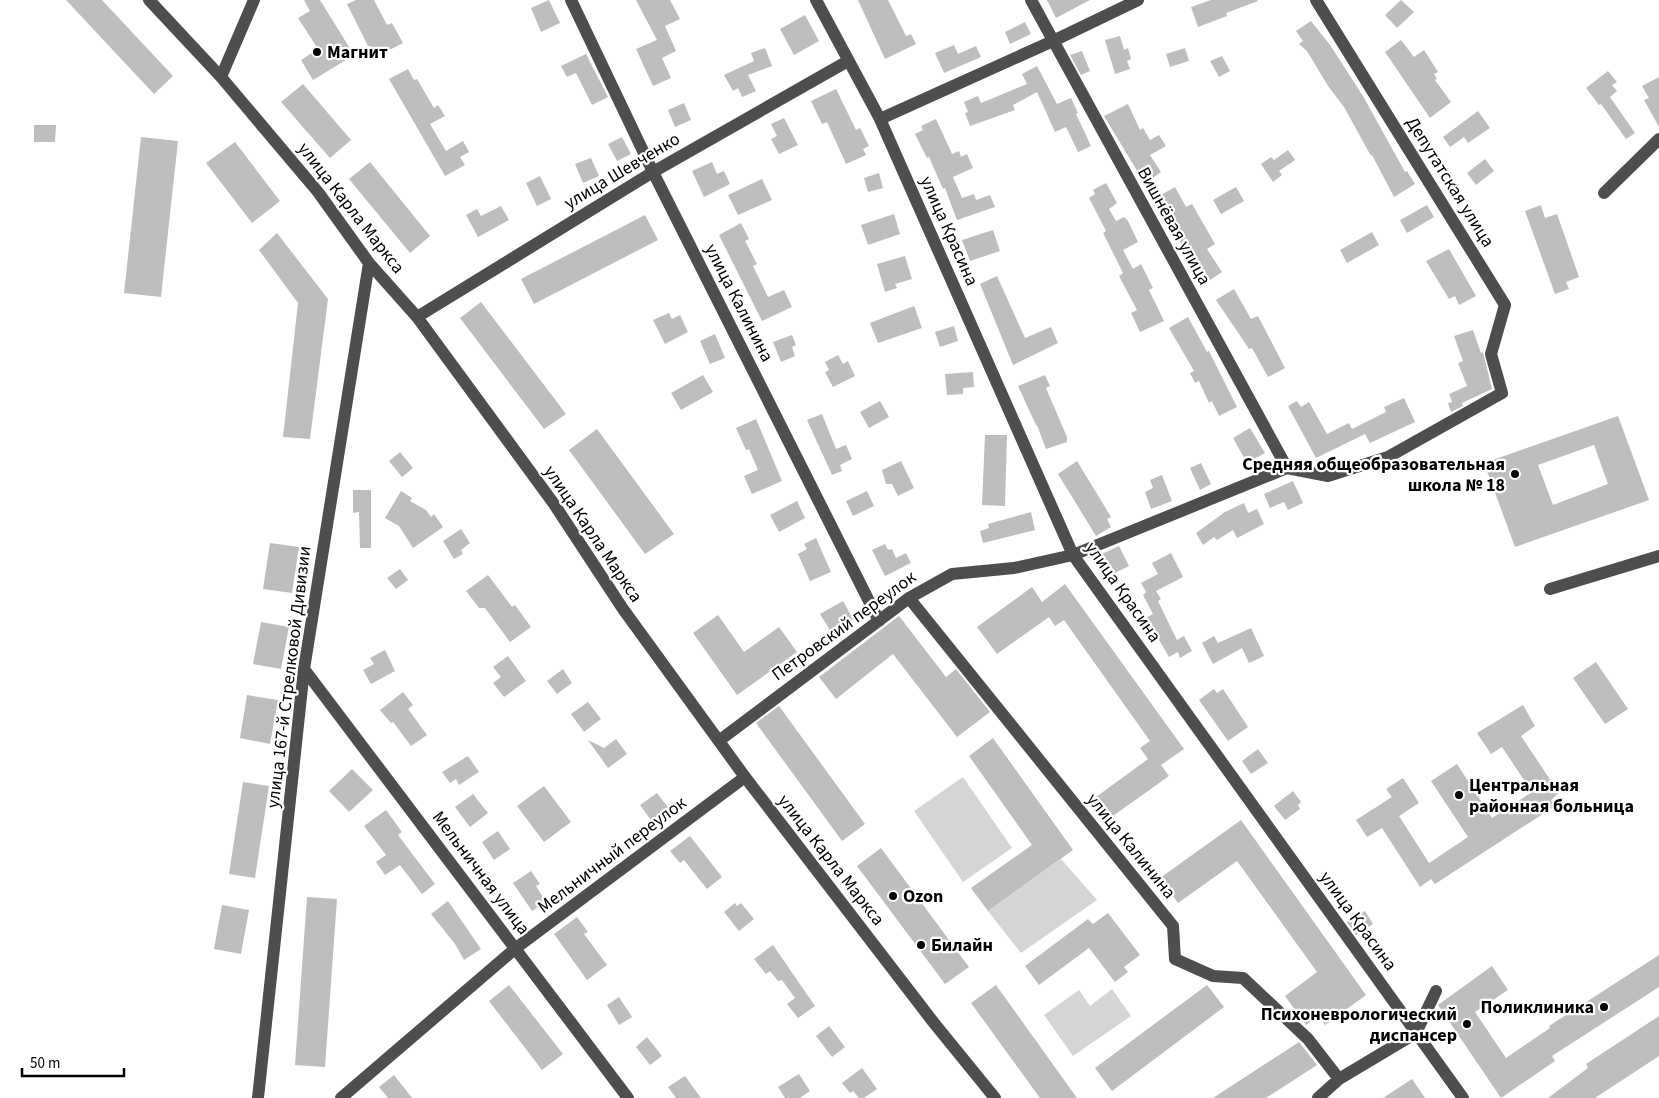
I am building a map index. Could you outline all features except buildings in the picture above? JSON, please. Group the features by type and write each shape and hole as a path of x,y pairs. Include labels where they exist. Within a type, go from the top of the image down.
{"street":[{"name":"улица Карла Маркса","path":"149,0 220,77 318,192 369,263 417,317 554,504 623,609 720,740 745,777 995,1098"},
{"path":"220,77 254,0"},
{"name":"улица Калинина","path":"571,0 653,172 879,621"},
{"name":"улица Красина","path":"816,0 880,119 1074,555 1463,1098"},
{"name":"Вишнёвая улица","path":"1031,0 1287,468"},
{"path":"880,119 1053,41 1138,0"},
{"name":"Депутатская улица","path":"1287,468 1328,476 1388,457 1502,393 1490,354 1505,305 1316,0"},
{"name":"улица Шевченко","path":"417,317 653,172 848,61"},
{"path":"1604,193 1659,139"},
{"name":"улица 167-й Стрелковой Дивизии","path":"258,1098 304,669 369,263"},
{"name":"Петровский переулок","path":"720,740 909,598 952,574 1014,568 1074,555 1287,468"},
{"path":"1550,589 1659,556"},
{"name":"улица Калинина","path":"909,598 1173,926 1175,959 1213,976 1243,978 1308,1039 1339,1079"},
{"name":"Мельничная улица","path":"304,669 628,1098"},
{"name":"Мельничный переулок","path":"341,1098 516,948 745,777"},
{"path":"1318,1098 1339,1079 1416,1033 1436,991"}],"shaded area":[{"path":"963,777 1012,848 963,882 914,811"},
{"path":"1061,859 1097,900 1021,953 988,911"},
{"path":"1112,989 1131,1016 1073,1056 1044,1015 1079,990 1090,1006"}],"place":[{"name":"Магнит","path":"317,52"},
{"name":"Средняя общеобразовательная школа № 18","path":"1515,474"},
{"name":"Центральная районная больница","path":"1459,795"},
{"name":"Ozon","path":"893,896"},
{"name":"Билайн","path":"921,945"},
{"name":"Поликлиника","path":"1604,1007"},
{"name":"Психоневрологический диспансер","path":"1467,1024"}]}
